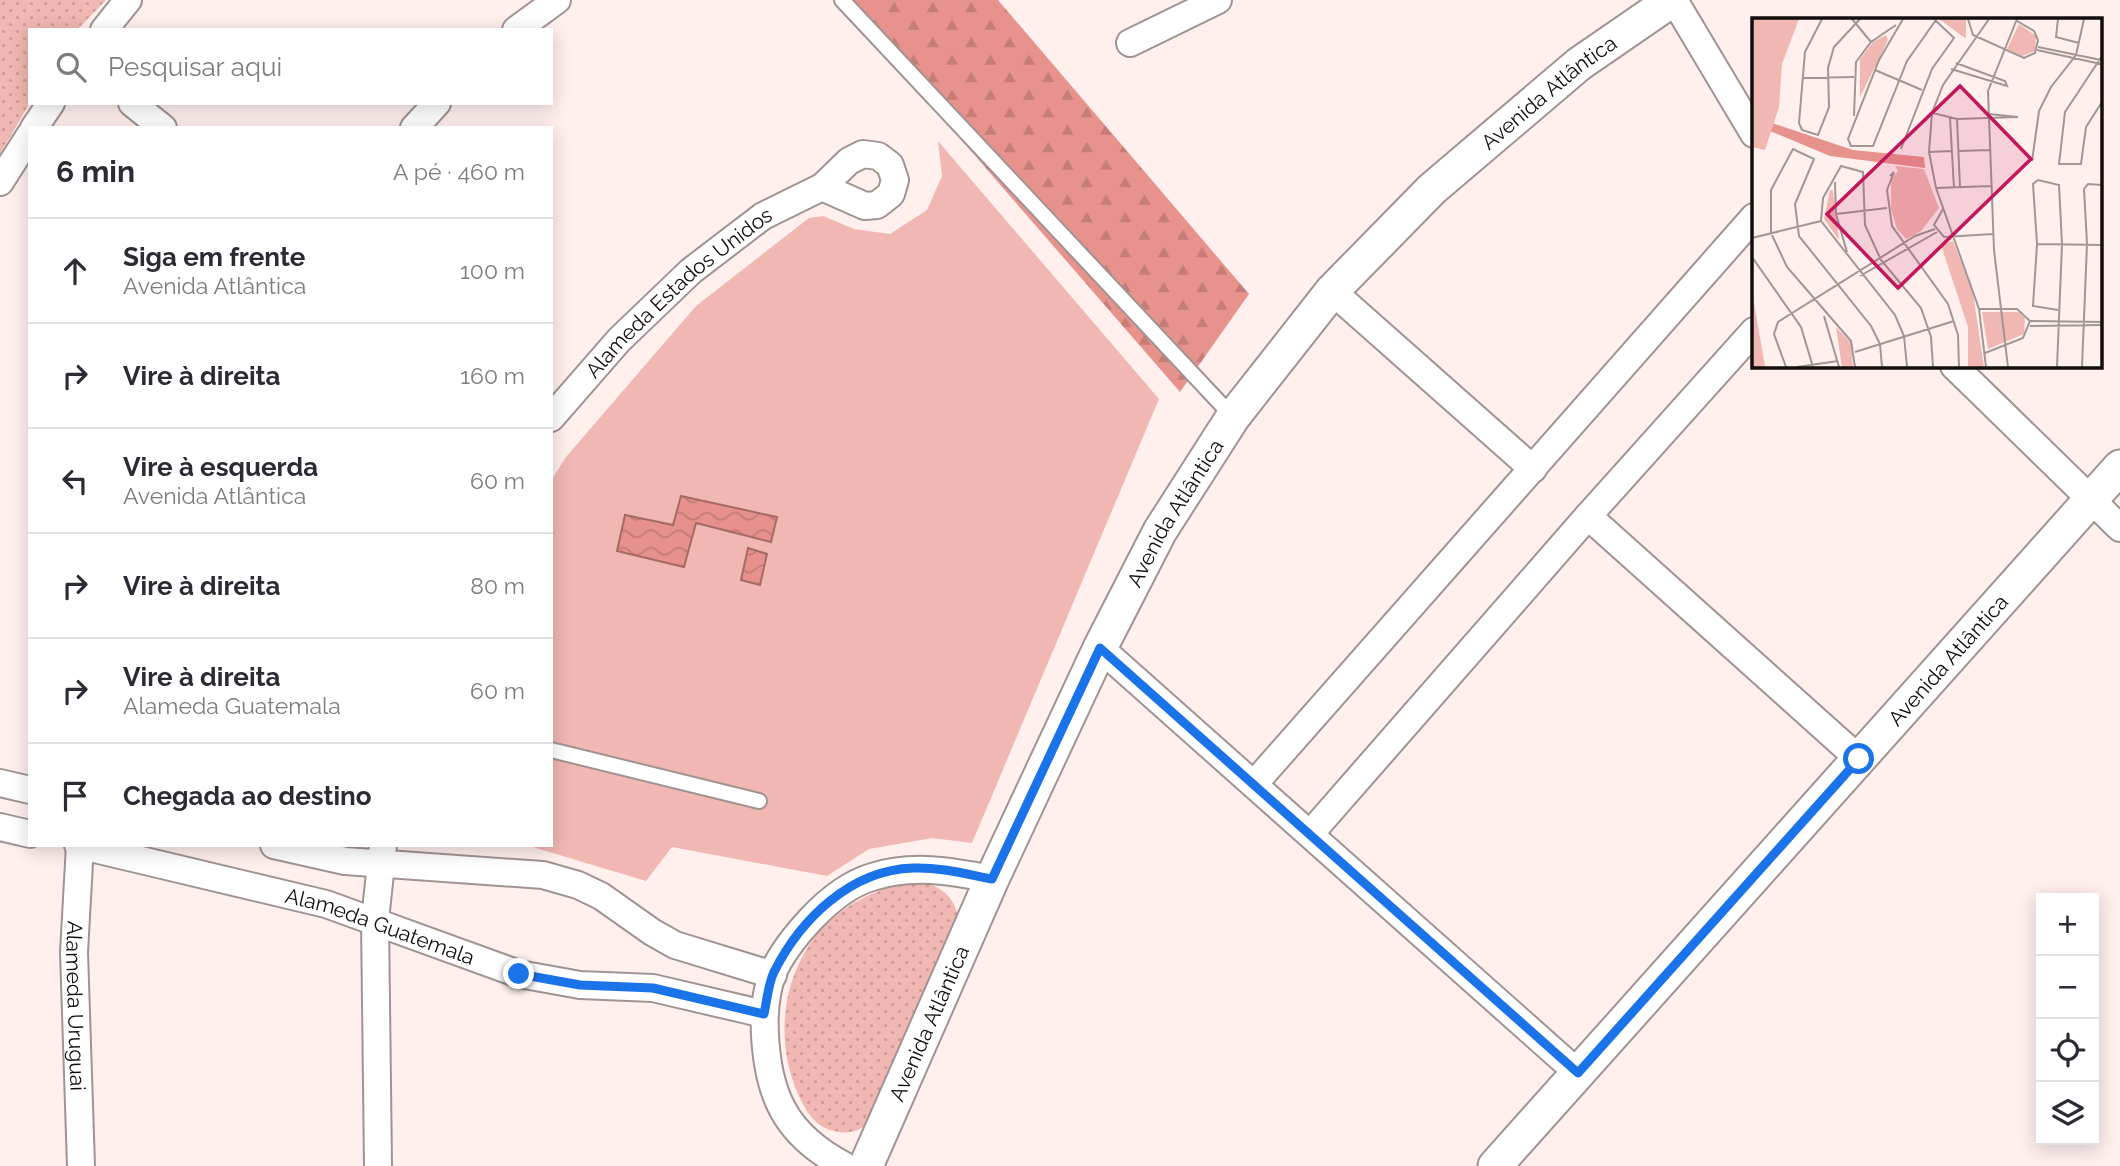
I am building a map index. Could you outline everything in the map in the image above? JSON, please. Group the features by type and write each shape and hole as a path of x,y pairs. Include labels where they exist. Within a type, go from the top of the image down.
{"street":[{"path":"106,28 128,0"},
{"path":"519,28 557,0"},
{"path":"1130,43 1218,0"},
{"path":"1673,0 1752,131"},
{"name":"Avenida Atlântica","path":"866,1166 992,879 1100,648 1160,531 1233,417 1332,291 1432,188 1579,64 1673,0"},
{"path":"35,126 50,105"},
{"path":"134,105 161,126"},
{"path":"416,126 435,105"},
{"path":"0,182 28,138"},
{"name":"Alameda Estados Unidos","path":"553,416 619,340 691,271 763,216 822,187"},
{"path":"1254,784 1752,219"},
{"path":"1332,291 1533,469"},
{"path":"1310,834 1752,333"},
{"path":"1956,368 2120,528"},
{"name":"Avenida Atlântica","path":"1495,1166 2120,467"},
{"path":"1588,516 1859,759"},
{"path":"1100,648 1578,1073"},
{"path":"0,783 28,790"},
{"path":"0,827 28,834"},
{"name":"Alameda Uruguai","path":"79,847 74,952 81,1166"},
{"name":"Alameda Guatemala","path":"87,847 326,904 519,974 580,985 653,988 764,1014"},
{"path":"283,847 345,861 382,855 543,875 578,885 601,896 675,945 773,975"},
{"path":"378,1166 375,920 382,855"},
{"path":"845,1166 805,1139 782,1109 767,1064 764,1014 773,975 798,933 828,901 869,877 911,868 953,871 992,879"}],"lane":[{"path":"842,0 1233,417"},
{"path":"553,750 759,801"}],"shaded area":[{"path":"0,0 106,0 79,28 28,28 29,105 0,154"},
{"path":"938,141 1159,399 972,843 932,838 869,849 827,876 672,847 646,881 533,847 553,847 553,478 566,457 696,306 809,218 823,216 854,229 890,234 927,210 942,176"},
{"path":"915,880 933,885 945,893 954,905 960,923 882,1115 856,1130 831,1130 818,1124 809,1114 791,1074 784,1032 789,990 806,951 818,933 838,914 875,893"}],"green space":[{"path":"840,0 998,0 1249,294 1180,392"}],"water":[{"path":"681,496 777,517 771,542 696,523 684,567 617,551 625,515 673,525"},
{"path":"748,548 767,554 760,585 741,580"}],"route":[{"path":"519,974 580,985 653,988 764,1014 773,975 798,933 828,901 869,877 911,868 953,871 992,879 1100,648 1578,1073 1859,759"}]}
